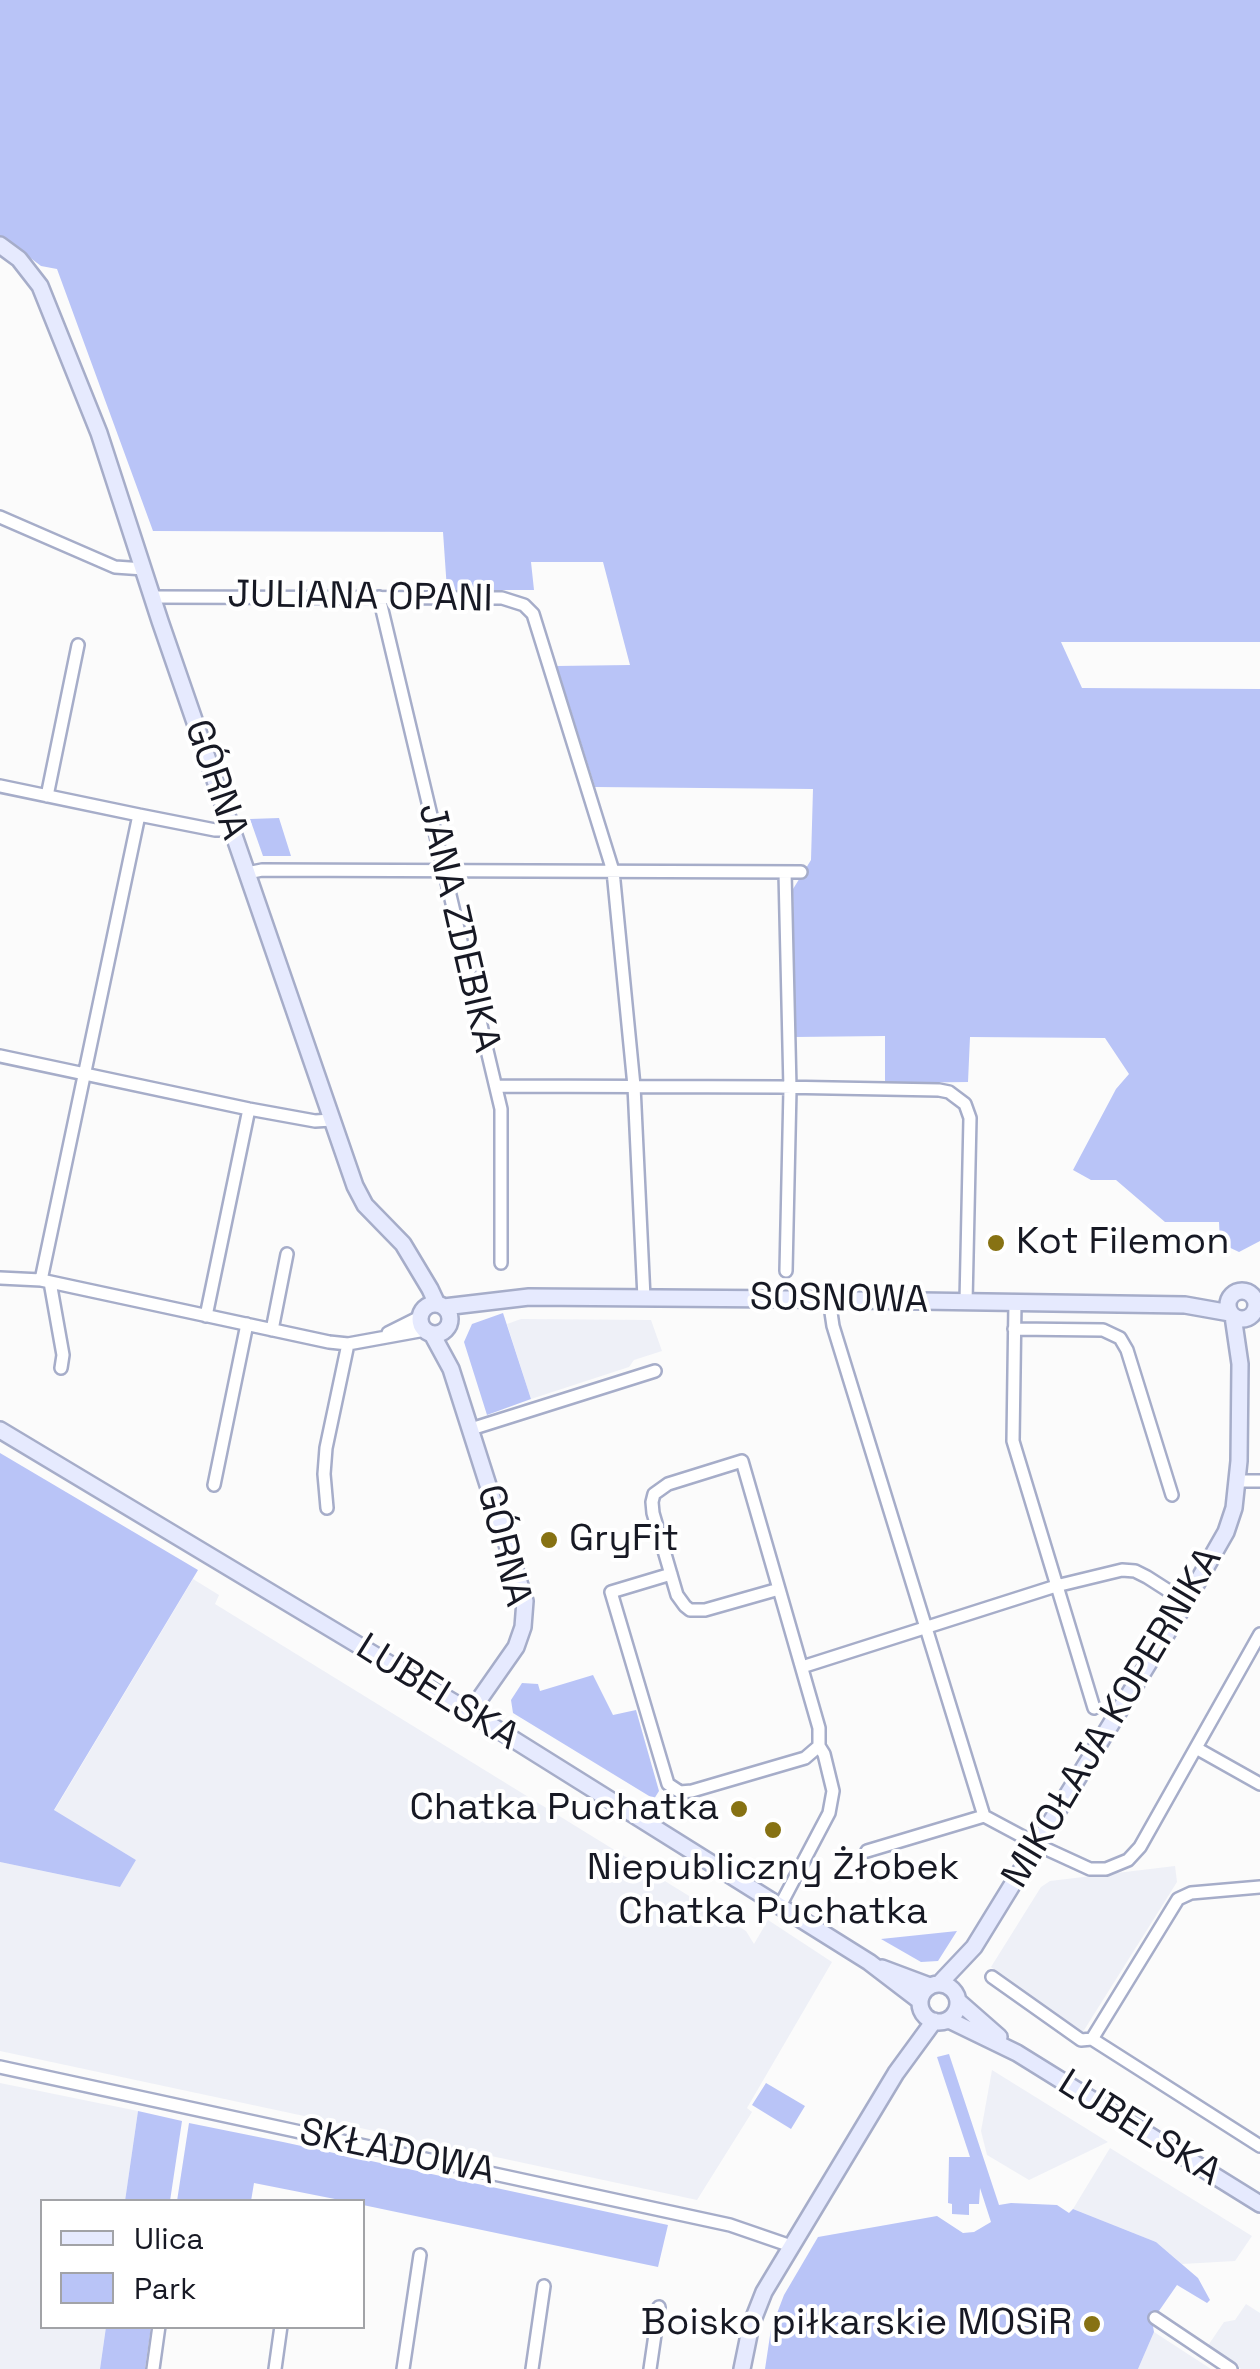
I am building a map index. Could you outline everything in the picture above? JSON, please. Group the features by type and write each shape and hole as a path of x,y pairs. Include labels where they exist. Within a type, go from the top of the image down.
{"street":[{"name":"GÓRNA","path":"0,244 20,259 37,280 99,432 355,1186 365,1205 403,1244 416,1265 523,1591 523,1627 516,1647 468,1711"},
{"path":"0,517 115,567 144,570"},
{"name":"JULIANA OPANI","path":"152,596 502,598 524,605 533,614 613,871 634,1086 644,1298"},
{"name":"JANA ZDEBIKA","path":"378,597 501,1109 501,1264"},
{"path":"47,796 78,645"},
{"path":"0,786 139,816 232,830"},
{"path":"61,1368 63,1354 45,1281 139,816"},
{"path":"785,872 790,1089 786,1271"},
{"path":"247,873 802,872"},
{"path":"0,1056 249,1109 315,1121 332,1120"},
{"path":"496,1086 949,1092 960,1100 970,1118 966,1302"},
{"path":"206,1316 249,1109"},
{"path":"272,1330 288,1254"},
{"path":"0,1278 45,1281 348,1344 434,1319"},
{"name":"SOSNOWA","path":"434,1319 493,1300 528,1297 1246,1308"},
{"path":"828,1300 984,1816 1090,1869 1106,1870 1128,1860 1140,1846 1260,1634"},
{"path":"1014,1302 1013,1441 1094,1708"},
{"name":"MIKOŁAJA KOPERNIKA","path":"957,1998 974,1947 1226,1532 1238,1481 1240,1364 1246,1308"},
{"path":"214,1485 248,1324"},
{"path":"1014,1329 1103,1330 1120,1338 1128,1350 1172,1495"},
{"path":"326,1508 326,1448 348,1344"},
{"path":"471,1429 655,1371"},
{"name":"LUBELSKA","path":"0,1430 468,1711 780,1906 869,1962 931,2013 1017,2053 1260,2204"},
{"path":"779,1589 690,1610 680,1602 670,1574 653,1513 654,1494 668,1484 742,1461 802,1667 819,1728 819,1746 833,1801 780,1906"},
{"path":"1238,1481 1260,1482"},
{"path":"802,1667 1056,1586 1122,1570 1147,1576 1186,1602"},
{"path":"670,1574 610,1592 668,1784 680,1792 692,1791 806,1758 819,1746"},
{"path":"1196,1748 1260,1784"},
{"path":"867,1852 984,1816"},
{"path":"1092,2038 1178,1900 1190,1893 1260,1887"},
{"name":"MIKOŁAJA KOPERNIKA","path":"934,1985 974,1947"},
{"name":"LUBELSKA","path":"869,1962 934,1985"},
{"path":"992,1977 1081,2040 1092,2038 1260,2146"},
{"path":"742,2369 756,2308 931,2013 925,1990 934,1985 949,1986 957,1998 956,2012 931,2013"},
{"name":"LUBELSKA","path":"957,1998 1017,2053"},
{"name":"SKŁADOWA","path":"0,2067 732,2226 791,2246"},
{"path":"403,2369 420,2255"},
{"path":"532,2369 544,2286"},
{"path":"650,2369 659,2307"},
{"path":"1155,2318 1232,2369"},
{"path":"153,2369 159,2329"},
{"path":"275,2369 281,2329"}],"shaded area":[{"path":"521,1319 651,1320 662,1351 634,1360 629,1367 531,1399 507,1324"},
{"path":"193,1579 219,1595 215,1604 746,1931 754,1944 768,1920 832,1962 747,2108 752,2112 697,2200 0,2051 0,1862 120,1887 136,1860 54,1811"},
{"path":"1175,1866 1177,1882 1081,2035 991,1967 1041,1887 1050,1881"},
{"path":"992,2070 1108,2142 1029,2180 987,2155 981,2131"},
{"path":"0,2083 138,2111 125,2199 40,2199 40,2329 106,2329 100,2369 0,2369"},
{"path":"1110,2148 1252,2236 1235,2261 1182,2264 1156,2242 1073,2209"},
{"path":"1246,2304 1260,2313 1260,2369 1241,2369 1207,2347 1224,2322 1235,2320"},
{"path":"1154,2332 1211,2369 1138,2369"}],"green space":[{"path":"0,0 1260,0 1260,642 1061,642 1082,688 1260,689 1260,1241 1239,1252 1220,1243 1219,1222 1165,1222 1116,1180 1091,1180 1073,1170 1116,1089 1129,1074 1105,1038 970,1037 968,1082 885,1083 885,1036 795,1037 793,889 811,860 813,789 595,787 557,666 630,665 603,562 531,562 534,590 447,590 443,532 153,531 57,269 41,266 0,235"},
{"path":"279,818 291,856 263,856 250,819"},
{"path":"503,1313 531,1399 487,1415 464,1342 472,1324"},
{"path":"0,1453 198,1570 54,1810 136,1860 120,1887 0,1862"},
{"path":"593,1675 613,1715 636,1710 659,1791 654,1799 513,1713 511,1700 522,1683 538,1684 540,1691"},
{"path":"957,1931 938,1961 921,1962 881,1939"},
{"path":"949,2054 999,2205 1057,2205 1069,2213 1073,2209 1156,2242 1198,2278 1210,2300 1207,2303 1177,2285 1152,2321 1154,2332 1138,2369 765,2369 771,2329 784,2295 818,2237 937,2216 963,2233 974,2232 991,2222 980,2188 979,2204 969,2204 969,2215 952,2214 952,2204 948,2203 949,2157 970,2157 937,2057"},
{"path":"766,2083 805,2106 791,2129 752,2105"},
{"path":"138,2111 182,2121 170,2199 125,2199"},
{"path":"189,2123 668,2225 658,2267 365,2205 365,2199 335,2199 254,2183 251,2199 177,2199"},
{"path":"106,2329 151,2329 145,2369 100,2369"}],"place":[{"name":"Kot Filemon","path":"996,1243"},
{"name":"GryFit","path":"549,1540"},
{"name":"Chatka Puchatka","path":"739,1809"},
{"name":"Niepubliczny Żłobek Chatka Puchatka","path":"773,1830"},
{"name":"Boisko piłkarskie MOSiR","path":"1092,2324"}]}
